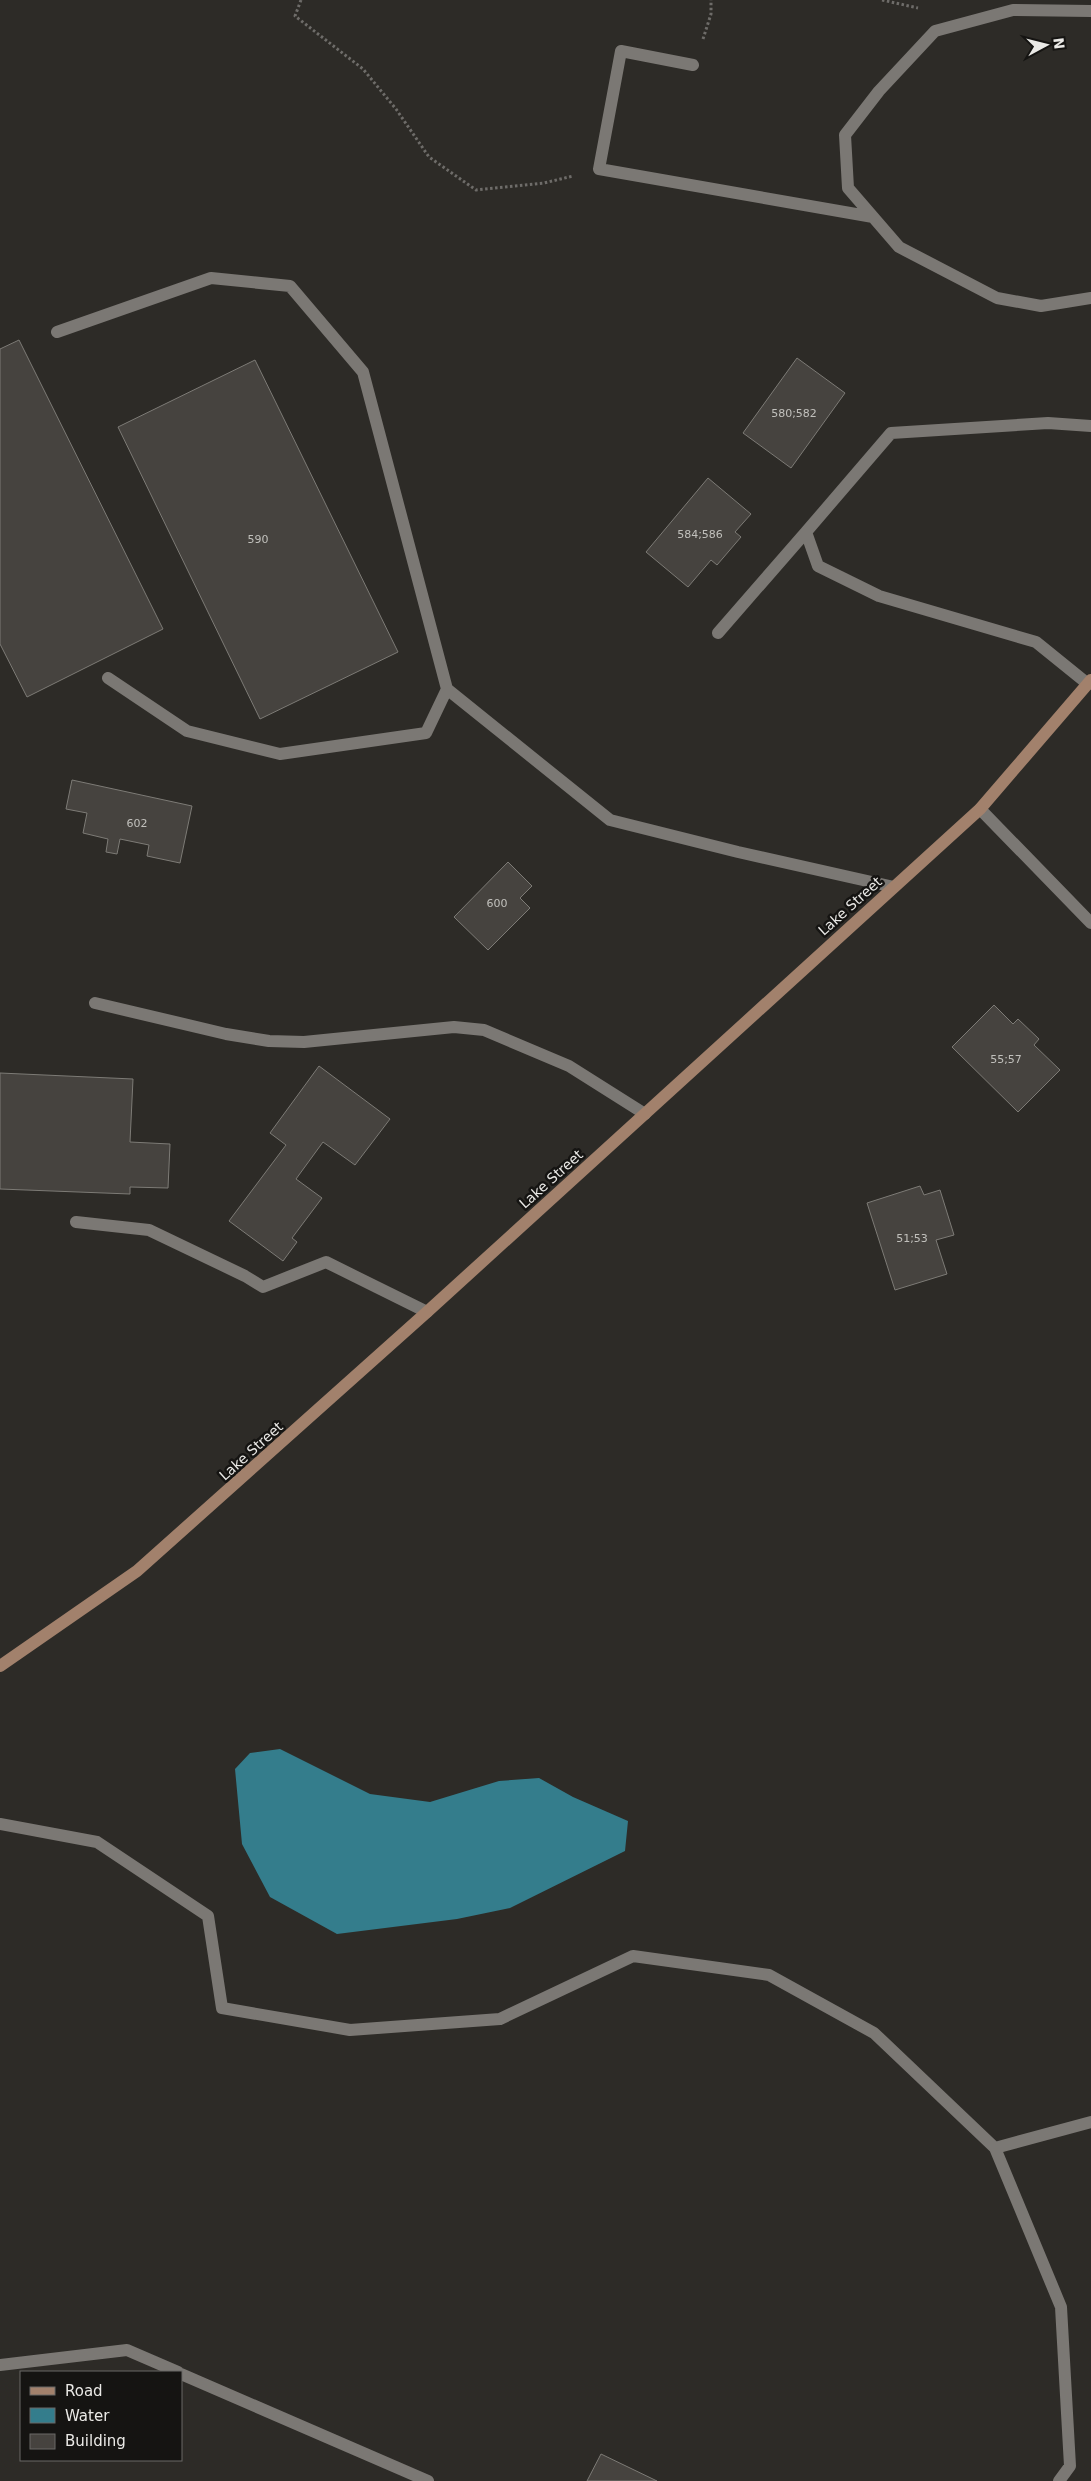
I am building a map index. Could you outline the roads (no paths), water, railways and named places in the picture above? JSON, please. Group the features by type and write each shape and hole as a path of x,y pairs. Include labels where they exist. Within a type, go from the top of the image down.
{"main road":[{"name":"Lake Street","path":"0,1666 137,1571 427,1312 980,808 1089,682"}],"street":[{"path":"1091,11 1013,10 935,31 879,91 845,135 848,188 898,247 997,298 1041,306 1091,298"},
{"path":"694,65 621,51 599,168 873,218"},
{"path":"57,332 211,278 290,286 363,372 447,689 610,820 738,852 894,887"},
{"path":"718,633 891,433 1048,423 1091,426"},
{"path":"806,532 818,566 879,596 1036,642 1089,682"},
{"path":"108,678 188,731 280,754 426,733 447,689"},
{"path":"980,808 1091,923"},
{"path":"95,1003 226,1034 269,1041 304,1042 454,1027 484,1030 569,1066 645,1114"},
{"path":"76,1222 149,1230 245,1276 263,1287 326,1262 427,1312"},
{"path":"0,1824 97,1842 208,1916 222,2008 350,2030 500,2019 632,1956 769,1975 874,2033 995,2148 1061,2307 1070,2466 1060,2481"},
{"path":"995,2148 1091,2122"},
{"path":"0,2365 127,2350 175,2371"},
{"path":"182,2374 428,2481"}],"water":[{"path":"280,1749 370,1794 430,1802 499,1781 539,1778 573,1797 628,1821 625,1851 510,1908 457,1919 337,1934 270,1897 242,1844 235,1769 250,1753"}]}
